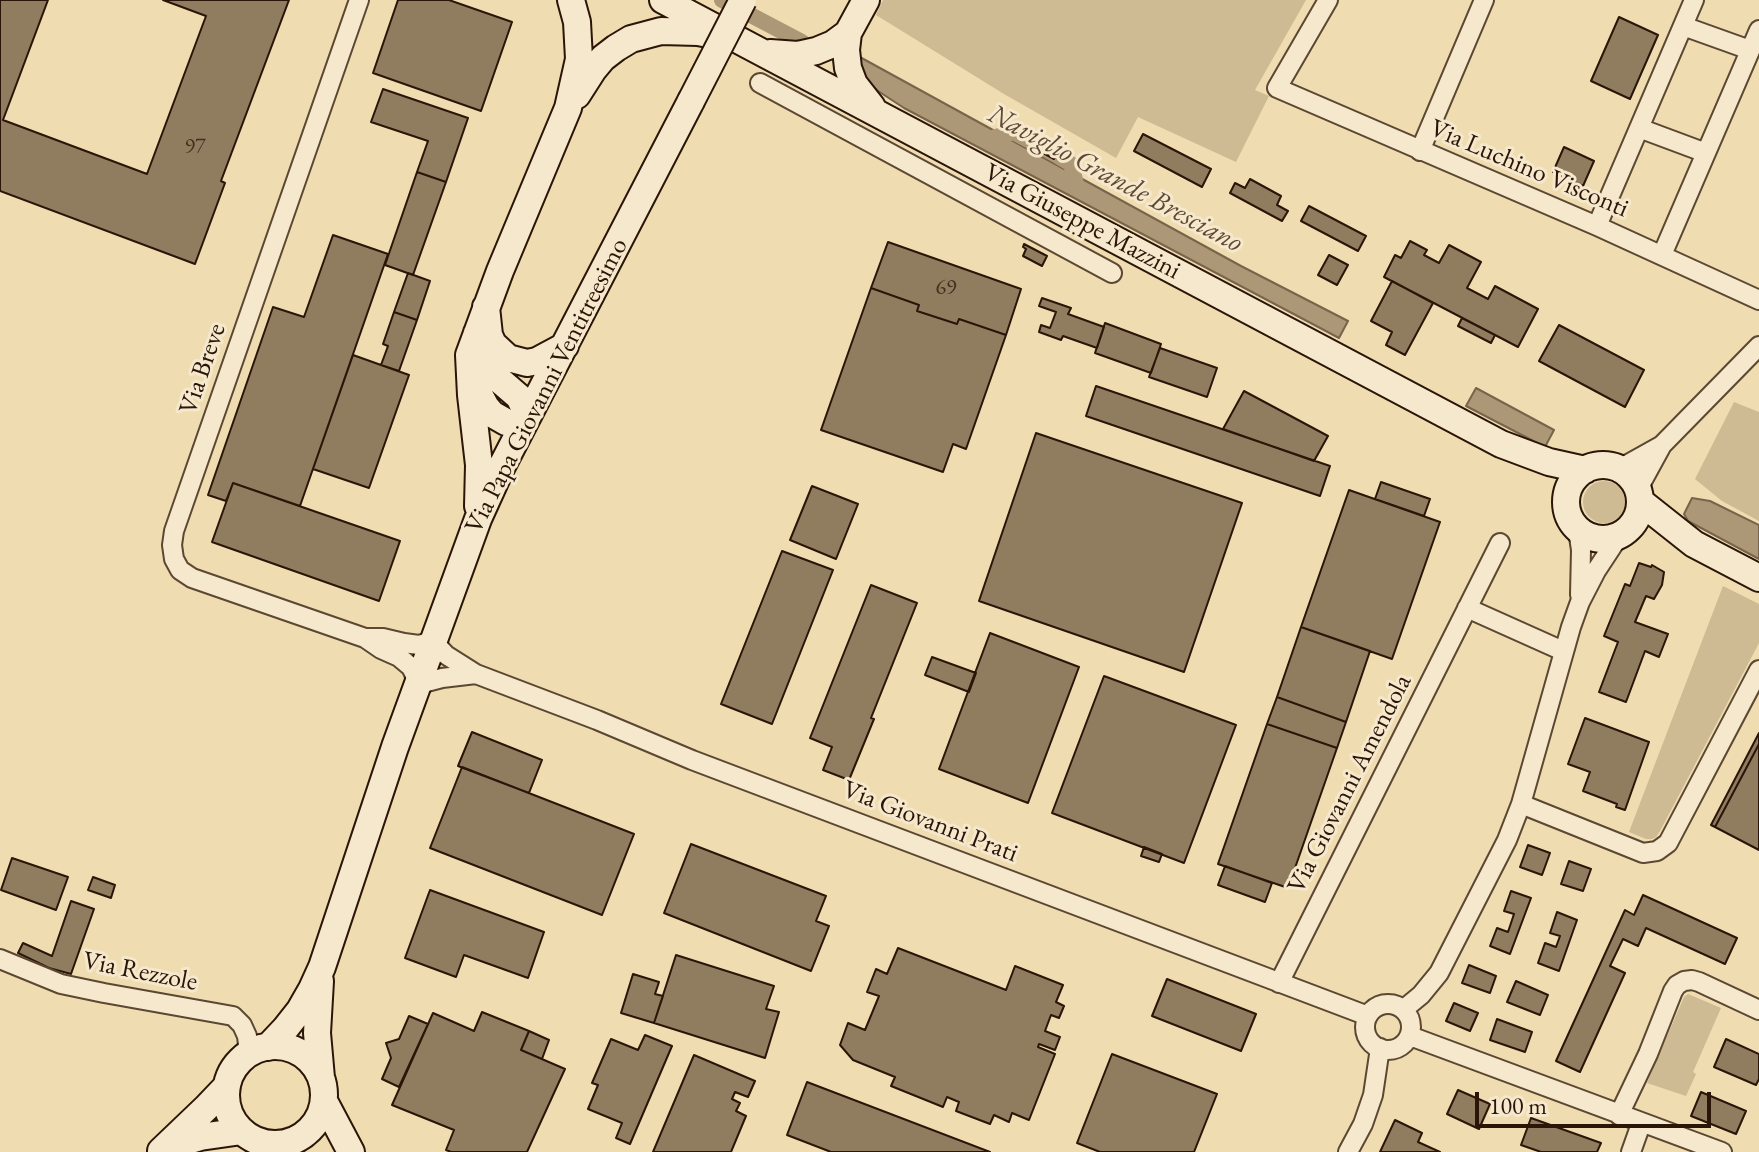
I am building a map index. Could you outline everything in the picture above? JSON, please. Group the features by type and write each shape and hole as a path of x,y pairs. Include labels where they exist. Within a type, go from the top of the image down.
{"street":[{"name":"Via Breve","path":"359,0 174,531 172,545 180,570 192,578 365,638"},
{"path":"478,519 479,465 469,355 568,108 579,59 577,22 571,0"},
{"name":"Via Giuseppe Mazzini","path":"663,0 1501,444 1549,462 1585,470 1606,465 1619,469"},
{"name":"Via Papa Giovanni Ventitreesimo","path":"258,1050 285,1029 300,1010 322,967 395,747 478,519 743,0"},
{"path":"866,0 848,33 846,50 854,84 877,113"},
{"name":"Via Luchino Visconti","path":"1328,0 1277,88 1597,226 1759,300"},
{"path":"1420,151 1484,0"},
{"path":"1597,226 1694,0"},
{"path":"1683,26 1750,50"},
{"path":"1662,255 1759,30"},
{"path":"568,108 603,58 631,39 661,31 698,32 779,55 807,53 833,44 848,33"},
{"path":"760,83 1024,225 1102,273 1112,238"},
{"path":"1639,128 1706,153"},
{"path":"1024,225 1039,199"},
{"path":"482,317 493,344 508,358 527,363 537,361 565,346"},
{"path":"470,378 492,414 506,422 526,420 519,397 484,363 477,340 482,317"},
{"path":"1759,346 1662,445 1619,469 1631,477 1640,496 1694,544 1759,578"},
{"name":"Via Giuseppe Mazzini","path":"1501,444 1541,475 1566,505 1578,530"},
{"path":"1404,1009 1421,995 1444,965 1507,840 1521,804 1563,651 1580,602 1606,554 1637,517 1640,496 1662,445"},
{"path":"1566,505 1571,485 1585,470"},
{"path":"1578,530 1601,539 1624,533 1694,544"},
{"path":"1578,530 1581,550 1580,602"},
{"name":"Via Giovanni Amendola","path":"1279,983 1500,543"},
{"path":"1467,608 1563,651"},
{"path":"365,638 419,645 433,641"},
{"path":"365,638 411,667 419,684"},
{"name":"Via Giovanni Prati","path":"433,641 446,655 476,674 692,760 1368,1016"},
{"path":"1521,804 1643,853 1657,851 1668,843 1759,670"},
{"name":"Via Giovanni Prati","path":"419,684 476,674"},
{"name":"Via Rezzole","path":"0,959 61,984 233,1016 258,1050"},
{"name":"Via Papa Giovanni Ventitreesimo","path":"322,967 317,1033 322,1089 351,1152"},
{"path":"1619,1115 1677,985 1684,981 1699,982 1759,1010"},
{"path":"1384,1004 1404,1009 1411,1022 1407,1041 1392,1050 1374,1045 1367,1035 1368,1016 1384,1004"},
{"path":"1410,1036 1722,1152"},
{"path":"281,1047 294,1050 314,1066 322,1089 320,1114 304,1134 292,1141 266,1143 253,1138 242,1131 229,1110 226,1098 231,1073 239,1062 258,1050 281,1047"},
{"path":"1348,1152 1363,1124 1373,1095 1380,1048"},
{"path":"160,1151 227,1086"},
{"path":"1631,1152 1641,1124"},
{"path":"160,1151 200,1137 242,1131"},
{"path":"292,1141 321,1152"}],"shaded area":[{"path":"883,0 1306,0 1255,90 1269,96 1236,162 1138,117 1116,158 876,15"},
{"path":"858,56 1241,266 1348,321 1339,338 904,108 868,82"},
{"path":"1476,388 1554,430 1545,447 1466,406"},
{"path":"1734,402 1759,412 1759,521 1722,501 1695,479"},
{"path":"1604,481 1619,487 1625,502 1619,517 1604,523 1589,517 1583,502 1589,487"},
{"path":"1692,498 1710,501 1759,525 1759,559 1688,521 1684,514"},
{"path":"1723,586 1759,604 1759,643 1660,831 1656,837 1646,839 1629,832"},
{"path":"1688,994 1721,1008 1686,1096 1647,1083"}],"building":[{"path":"0,0 48,0 3,120 147,174 206,16 163,0 289,0 221,181 225,183 195,264 0,191"},
{"path":"398,0 449,0 512,22 481,111 373,73"},
{"path":"1619,17 1658,35 1630,99 1591,81"},
{"path":"383,89 468,118 446,182 417,172 428,141 371,122"},
{"path":"1143,134 1211,169 1202,187 1134,151"},
{"path":"1050,142 1061,148 1054,159 1043,153"},
{"path":"1564,147 1594,161 1583,186 1553,172"},
{"path":"417,172 446,182 413,275 385,265"},
{"path":"1250,179 1281,196 1277,205 1288,211 1282,221 1230,193 1235,183 1245,188"},
{"path":"1309,206 1366,236 1358,251 1301,221"},
{"path":"333,235 388,254 300,506 233,483 226,501 208,495 273,307 304,317"},
{"path":"1410,241 1427,250 1424,255 1439,263 1449,245 1481,262 1467,288 1488,299 1495,286 1538,309 1518,347 1384,277 1395,255 1401,258"},
{"path":"888,242 1021,289 1006,335 959,319 957,324 917,311 919,305 871,288"},
{"path":"1024,244 1047,256 1042,266 1023,256 1026,249"},
{"path":"1329,255 1348,265 1337,285 1318,275"},
{"path":"408,273 430,281 417,320 394,312"},
{"path":"1392,281 1433,303 1405,355 1386,345 1392,332 1371,321"},
{"path":"871,288 919,305 917,311 957,324 959,319 1006,335 966,449 953,444 943,472 821,430"},
{"path":"1042,298 1071,308 1068,314 1104,327 1097,348 1063,336 1061,340 1039,332 1041,325 1050,328 1056,312 1039,306"},
{"path":"394,312 417,320 399,371 381,365 388,346 383,344"},
{"path":"1462,318 1495,335 1491,343 1458,326"},
{"path":"1105,323 1161,344 1151,373 1095,353"},
{"path":"1559,325 1644,370 1625,407 1539,361"},
{"path":"1160,348 1217,368 1207,397 1149,377"},
{"path":"353,355 409,375 369,488 313,469"},
{"path":"1096,386 1330,466 1320,496 1086,416"},
{"path":"1244,391 1328,436 1314,461 1223,429"},
{"path":"1036,433 1242,503 1184,672 979,601"},
{"path":"1381,482 1430,499 1424,516 1375,499"},
{"path":"233,483 400,541 379,601 212,542"},
{"path":"812,486 858,504 836,559 790,540"},
{"path":"1349,490 1440,522 1392,659 1301,627"},
{"path":"782,551 833,570 772,724 721,704"},
{"path":"1639,563 1652,565 1664,572 1662,585 1654,599 1646,596 1635,622 1668,634 1659,657 1645,651 1626,702 1599,692 1618,642 1604,636 1625,584 1630,586"},
{"path":"871,585 917,603 849,780 823,770 832,747 810,738"},
{"path":"1301,627 1370,651 1346,722 1277,697"},
{"path":"990,633 1079,667 1028,803 939,769"},
{"path":"932,657 976,673 969,692 925,675"},
{"path":"1104,676 1236,725 1184,863 1052,813"},
{"path":"1277,697 1346,722 1337,748 1267,724"},
{"path":"1585,718 1649,742 1625,810 1583,791 1590,772 1568,764"},
{"path":"1267,724 1337,748 1288,888 1218,864"},
{"path":"472,732 542,760 529,793 458,766"},
{"path":"1759,733 1759,744 1715,827 1711,825"},
{"path":"1759,744 1759,850 1715,827"},
{"path":"462,767 634,834 602,915 430,848"},
{"path":"691,844 826,896 816,921 829,926 811,971 664,913"},
{"path":"1528,845 1550,853 1542,875 1520,867"},
{"path":"1144,847 1162,854 1159,862 1141,856"},
{"path":"12,858 68,877 56,910 1,890"},
{"path":"1569,861 1591,869 1583,891 1561,884"},
{"path":"1225,866 1272,883 1265,902 1218,885"},
{"path":"93,877 115,885 111,898 88,890"},
{"path":"430,890 544,932 528,978 464,955 456,977 405,958"},
{"path":"1511,891 1531,898 1510,954 1490,946 1497,928 1508,932 1514,914 1504,911"},
{"path":"1643,895 1737,938 1725,964 1646,928 1638,946 1623,939 1610,966 1625,973 1580,1072 1556,1061 1625,910 1634,915"},
{"path":"71,901 94,909 71,974 49,968 18,953 23,943 52,956"},
{"path":"1557,912 1577,920 1559,971 1538,963 1545,943 1556,947 1560,936 1550,933"},
{"path":"898,948 1006,990 1015,966 1063,985 1056,1002 1064,1006 1059,1018 1051,1015 1045,1031 1060,1037 1055,1050 1039,1044 1038,1047 1055,1054 1029,1120 1012,1113 1009,1122 994,1115 990,1124 956,1111 959,1102 947,1097 943,1107 891,1086 895,1077 853,1060 840,1045 848,1023 865,1030 879,996 867,992 876,969 887,974"},
{"path":"676,955 774,986 766,1009 779,1012 765,1058 654,1023"},
{"path":"1469,965 1496,976 1490,993 1462,983"},
{"path":"633,974 659,982 655,994 663,996 654,1023 621,1013"},
{"path":"1167,979 1256,1014 1241,1051 1152,1016"},
{"path":"1516,981 1548,995 1540,1015 1507,1002"},
{"path":"1454,1003 1478,1013 1470,1031 1446,1021"},
{"path":"482,1012 529,1031 521,1050 565,1069 527,1152 451,1152 446,1150 454,1130 392,1105 433,1013 474,1031"},
{"path":"409,1016 428,1024 399,1087 382,1079 391,1058 386,1043 399,1039"},
{"path":"1497,1019 1532,1032 1525,1052 1490,1040"},
{"path":"529,1031 549,1040 542,1059 521,1050"},
{"path":"645,1035 672,1046 630,1144 616,1138 622,1123 588,1109 598,1085 592,1083 611,1039 638,1050"},
{"path":"1726,1039 1759,1054 1759,1079 1756,1085 1714,1067"},
{"path":"1112,1054 1217,1094 1194,1152 1100,1152 1077,1143"},
{"path":"694,1055 755,1081 748,1097 735,1092 732,1099 740,1103 736,1111 746,1116 731,1152 653,1152"},
{"path":"807,1082 990,1152 831,1152 787,1135"},
{"path":"1458,1090 1490,1104 1479,1129 1447,1114"},
{"path":"1701,1092 1746,1111 1736,1134 1691,1116"},
{"path":"1531,1118 1601,1143 1597,1152 1541,1152 1521,1145"},
{"path":"1395,1120 1422,1133 1418,1142 1440,1152 1380,1152"}],"waterway":[{"name":"Naviglio Grande Bresciano","path":"722,0 802,42"},
{"path":"986,140 1013,132 1051,152 1071,164 1077,188"}]}
